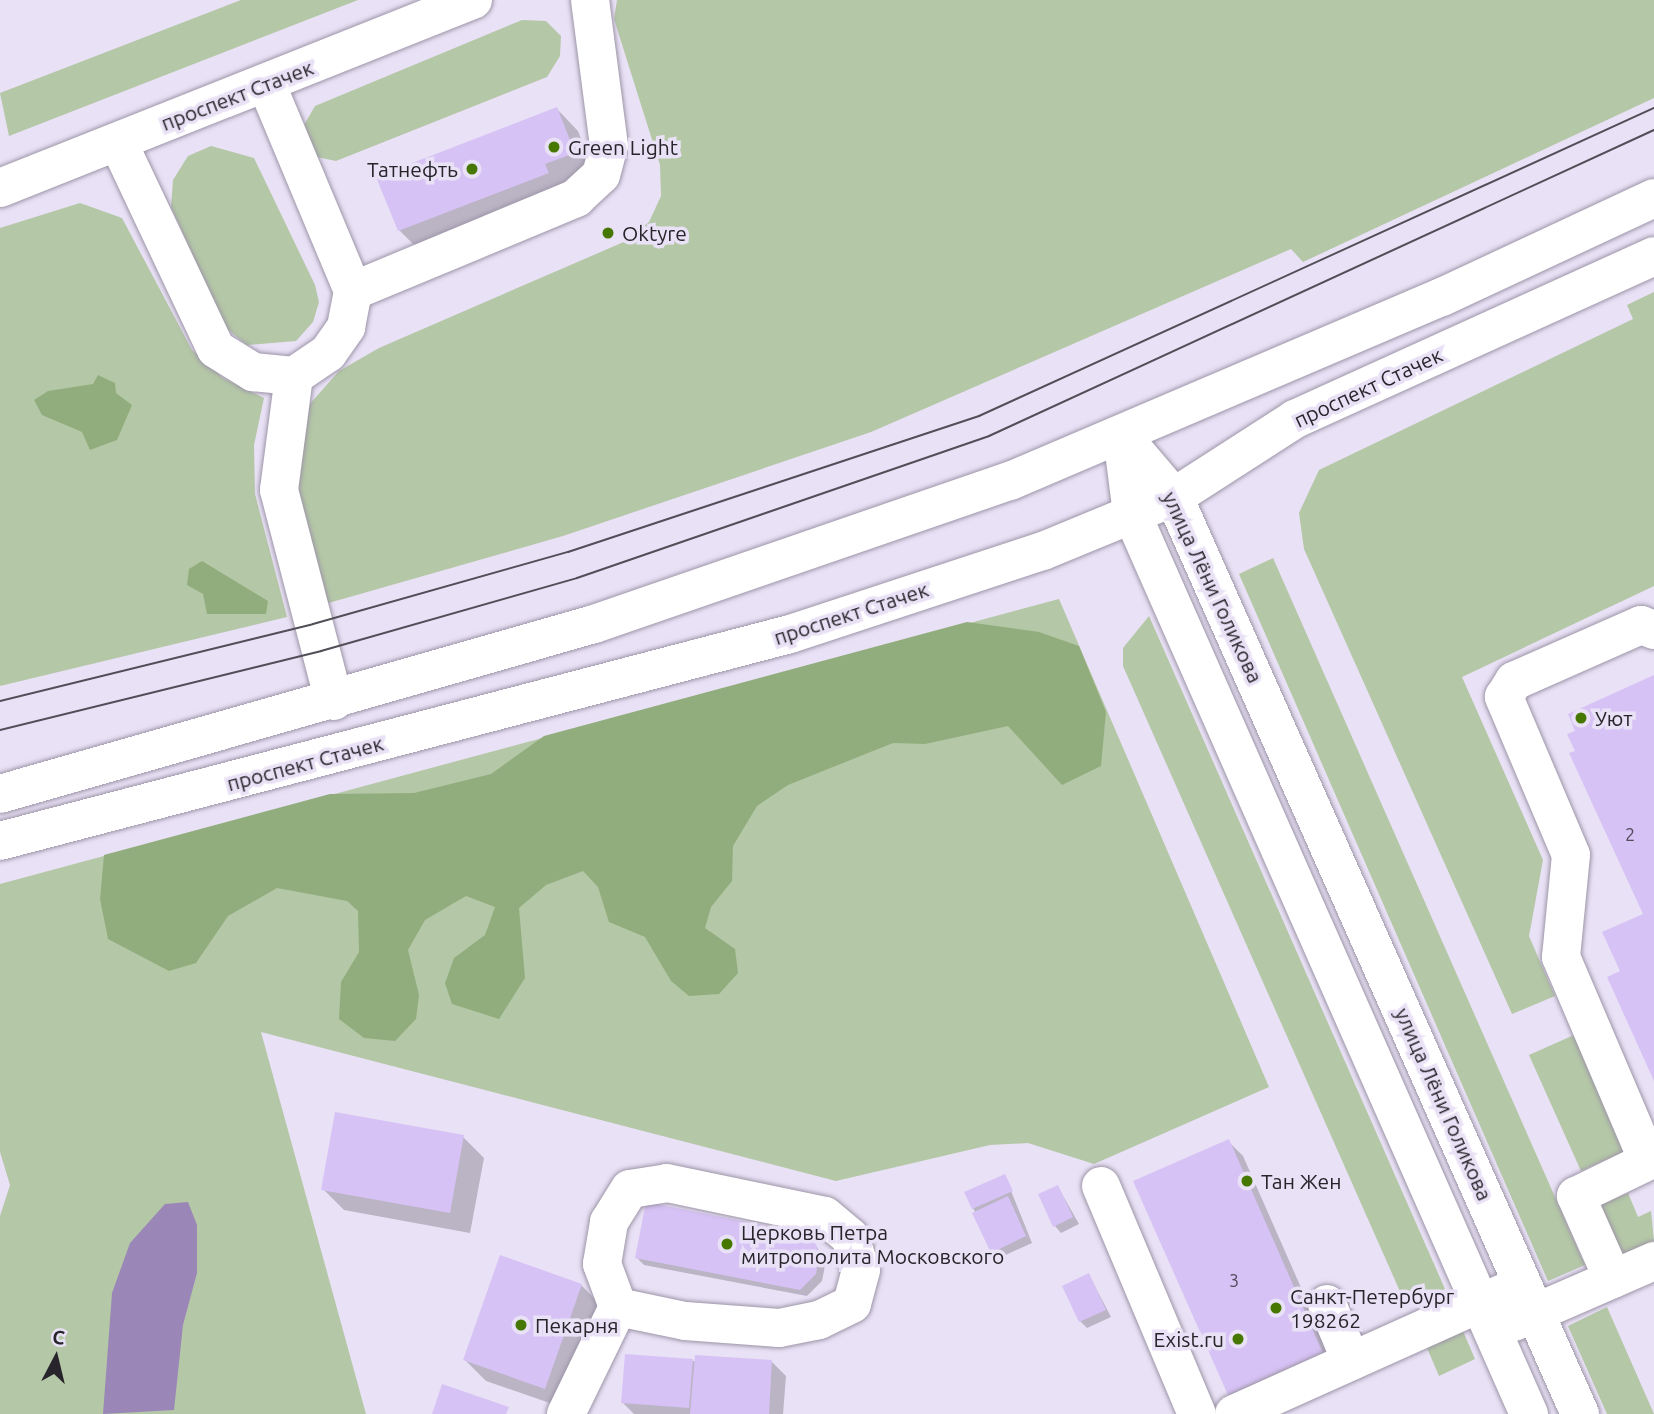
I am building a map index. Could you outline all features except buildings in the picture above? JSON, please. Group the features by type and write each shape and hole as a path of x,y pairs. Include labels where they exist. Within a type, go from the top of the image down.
{"main road":[{"name":"проспект Стачек","path":"1,185 267,85 473,0"},
{"path":"352,291 576,198 601,175 609,146 590,0"},
{"path":"118,142 216,349 253,372 294,376 328,353 346,327 352,291 267,85"},
{"path":"0,794 334,701 800,556 1122,436 1654,198"},
{"name":"проспект Стачек","path":"0,841 790,634 1043,551 1174,497 1295,419 1654,256"},
{"path":"294,376 280,446 279,490 334,701"},
{"name":"улица Лёни Голикова","path":"1122,436 1174,497 1580,1414"},
{"name":"улица Лёни Голикова","path":"1122,436 1132,514 1529,1414"},
{"path":"1613,1279 1576,1196 1648,1161 1561,957 1570,855 1504,697 1514,681 1642,625 1654,630"},
{"path":"566,1414 618,1307 602,1265 609,1222 630,1189 667,1183 825,1216 850,1237 861,1270 852,1304 819,1320 779,1328 685,1321 618,1307"},
{"path":"1101,1186 1197,1414"},
{"path":"1234,1414 1351,1361 1487,1317 1529,1299 1613,1279 1654,1261"},
{"path":"1327,1304 1351,1361"}],"green space":[{"path":"241,0 358,0 9,136 0,93"},
{"path":"617,0 1654,0 1654,98 1303,262 1291,249 871,432 563,536 325,604 297,491 308,406 339,371 379,348 626,241 649,222 661,196 660,165 614,19"},
{"path":"522,20 546,21 561,36 560,56 547,77 336,161 317,157 304,125 315,106"},
{"path":"211,146 254,158 315,285 319,302 313,322 296,341 247,345 226,328 171,207 173,180 188,156"},
{"path":"80,203 122,218 192,350 223,378 264,398 254,445 255,494 287,617 0,686 0,228"},
{"path":"1654,292 1654,586 1462,677 1543,860 1529,936 1555,996 1512,1014 1304,549 1299,513 1319,470 1633,319 1627,305"},
{"path":"98,375 115,383 116,393 132,405 117,440 90,450 82,432 42,415 34,400 48,391 93,384"},
{"path":"1273,558 1585,1265 1548,1281 1239,574"},
{"path":"202,561 268,601 266,614 207,614 203,594 187,585 189,569"},
{"path":"1059,599 1269,1087 1094,1164 1028,1143 990,1145 836,1181 261,1032 366,1414 0,1414 0,1216 10,1185 0,1152 0,884"},
{"path":"1149,616 1445,1289 1406,1305 1123,666 1123,648"},
{"path":"967,622 1039,632 1079,646 1106,712 1101,766 1062,785 1008,726 925,744 893,743 788,785 757,806 733,846 732,881 711,907 705,928 735,949 738,973 719,994 689,996 671,981 645,937 609,922 598,887 583,871 546,885 519,908 525,978 499,1019 452,1004 445,983 454,958 485,935 495,907 466,896 425,920 408,950 419,995 416,1019 395,1041 364,1038 339,1019 341,982 359,952 358,911 347,901 277,888 228,916 196,963 169,971 108,939 100,899 104,855 330,794 414,793 491,774 544,736"},
{"path":"1574,1035 1625,1151 1581,1171 1529,1055"},
{"path":"1628,1193 1638,1217 1651,1211 1654,1241 1618,1256 1596,1207"},
{"path":"1607,1307 1654,1414 1607,1414 1568,1326"},
{"path":"1463,1331 1475,1359 1439,1376 1427,1348"}],"shaded area":[{"path":"188,1202 197,1225 197,1273 183,1325 174,1410 103,1414 112,1293 130,1243 165,1204"}],"tram line":[{"path":"0,701 313,624 568,552 979,416 1654,108"},
{"path":"0,730 321,651 577,578 989,436 1654,130"}],"place":[{"name":"Green Light","path":"554,147"},
{"name":"Татнефть","path":"472,169"},
{"name":"Oktyre","path":"608,233"},
{"name":"Уют","path":"1581,718"},
{"name":"Тан Жен","path":"1247,1181"},
{"name":"Церковь Петра митрополита Московского","path":"727,1244"},
{"name":"Санкт-Петербург 198262","path":"1276,1308"},
{"name":"Пекарня","path":"521,1325"},
{"name":"Exist.ru","path":"1238,1339"}]}
